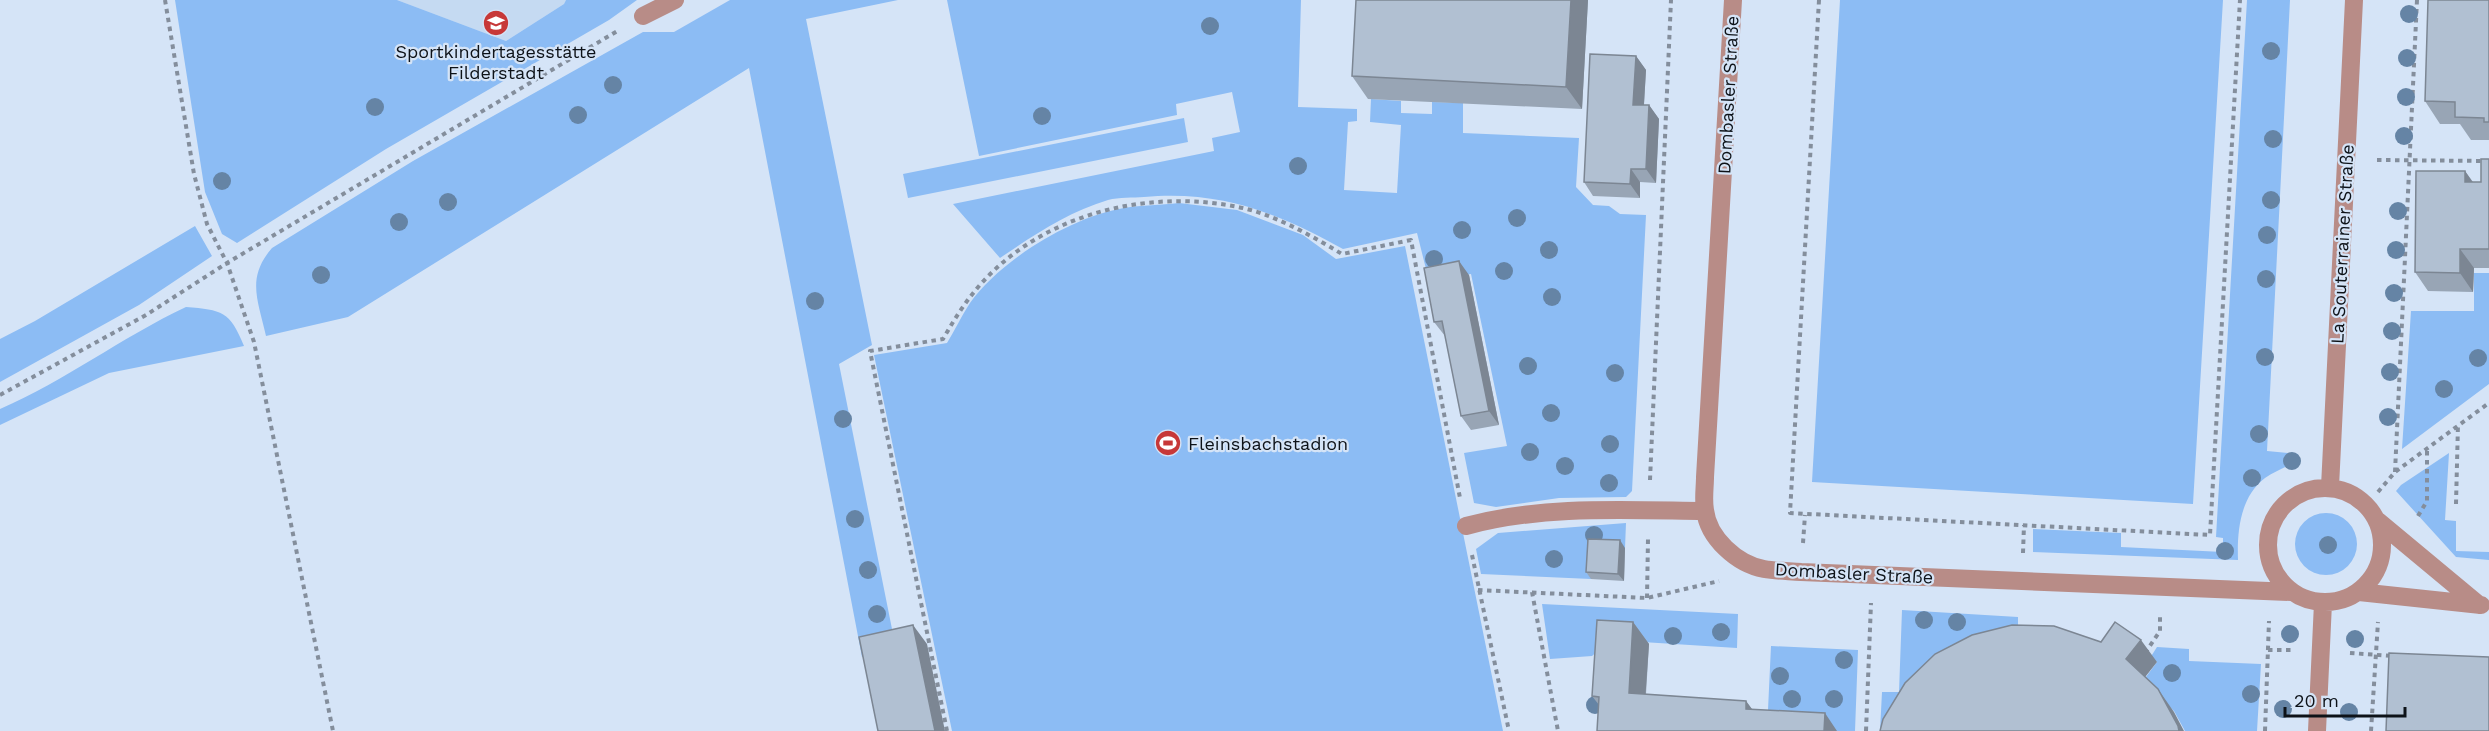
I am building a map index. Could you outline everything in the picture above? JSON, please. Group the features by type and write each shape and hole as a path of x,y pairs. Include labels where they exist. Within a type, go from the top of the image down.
{"street":[{"path":"643,16 675,0"},
{"name":"Dombasler Straße","path":"1733,0 1705,511 1723,547 1762,568 2291,592"},
{"name":"La Souterrainer Straße","path":"2330,488 2354,0"},
{"path":"2378,521 2383,541 2381,560 2373,578 2359,592 2342,600 2324,603 2307,600 2291,592 2276,577 2268,557 2268,536 2275,516 2289,500 2308,490 2330,488 2349,493 2366,505 2378,521 2484,605"},
{"path":"1466,526 1496,518 1574,509 1705,511"},
{"path":"2359,592 2484,605"},
{"path":"2317,731 2324,603"}],"path":[{"path":"165,0 194,174 207,224 227,264 254,342 333,731"},
{"path":"1647,598 1671,0"},
{"path":"1820,0 1790,513 2210,535 2240,0"},
{"path":"2395,472 2417,0"},
{"path":"0,396 146,315 227,264 643,16"},
{"path":"2346,159 2489,161"},
{"path":"947,731 870,351 943,339 965,303 1014,255 1056,228 1101,210 1142,202 1185,200 1240,207 1304,232 1342,254 1411,240 1478,590 1509,731"},
{"path":"2366,505 2395,472 2489,403"},
{"path":"2456,504 2458,424"},
{"path":"2414,522 2427,501 2427,448"},
{"path":"1803,543 1805,515"},
{"path":"2022,556 2024,525"},
{"path":"1478,590 1647,598 1725,580"},
{"path":"1532,592 1558,731"},
{"path":"2371,731 2375,654 2382,594"},
{"path":"1866,731 1871,599"},
{"path":"2144,654 2160,631 2161,614"},
{"path":"2265,731 2269,618"},
{"path":"2375,654 2397,656"}],"shaded area":[{"path":"175,0 397,0 506,41 564,4 566,0 637,0 609,20 386,149 237,243 222,234 205,192"},
{"name":"Sportkindertagesstätte Filderstadt","path":"397,0 566,0 564,4 506,41"},
{"path":"730,0 898,0 806,19 872,345 839,364 896,649 862,657 749,68 348,317 266,336 258,300 256,290 259,269 272,248 413,161 643,32 674,32"},
{"path":"947,0 1301,0 1298,107 1357,109 1357,121 1348,122 1344,190 1397,193 1401,125 1370,122 1371,99 1401,101 1401,113 1432,114 1432,102 1463,103 1463,133 1579,138 1576,187 1593,205 1609,206 1620,214 1646,215 1632,491 1626,497 1559,498 1496,507 1474,503 1464,453 1507,446 1471,274 1429,281 1417,233 1343,249 1272,215 1224,201 1172,196 1121,198 1093,205 1065,218 1000,258 953,204 1214,151 1212,138 1240,132 1232,92 1176,104 1177,115 979,156"},
{"path":"1840,0 2223,0 2193,504 1812,482"},
{"path":"2247,0 2290,0 2267,451 2298,454 2298,461 2265,478 2250,495 2242,515 2238,538 2238,560 2033,552 2033,529 2121,533 2121,547 2223,552 2223,538 2216,537"},
{"path":"1184,118 1188,142 908,198 903,174"},
{"name":"Fleinsbachstadion","path":"1179,203 1237,210 1303,235 1336,259 1405,246 1503,731 952,731 874,355 947,343 970,303 1000,271 1039,242 1060,230 1082,220 1124,208"},
{"path":"195,226 212,256 139,305 0,382 0,339 35,321"},
{"path":"2474,273 2489,273 2489,384 2402,449 2411,311 2474,311"},
{"path":"186,307 208,309 223,314 234,326 244,346 109,373 0,425 0,409 24,398"},
{"path":"2449,453 2445,520 2456,521 2456,551 2489,552 2489,560 2456,557 2396,491 2401,485"},
{"path":"2326,513 2338,515 2348,522 2355,532 2357,544 2355,556 2348,566 2338,573 2326,575 2314,573 2304,566 2297,556 2295,544 2297,532 2304,522 2314,515"},
{"path":"1626,523 1625,548 1593,547 1591,579 1481,574 1476,549 1498,533"},
{"path":"1542,604 1738,614 1737,648 1611,640 1592,656 1550,659"},
{"path":"1902,610 2018,617 2018,644 1880,731 1882,692 1899,692"},
{"path":"1771,646 1858,650 1855,731 1767,731"},
{"path":"2157,647 2189,649 2189,661 2261,664 2257,731 2185,731 2174,711 2143,681 2157,662 2150,658"}],"building":[{"path":"1356,0 1571,0 1566,87 1352,76"},
{"path":"2428,0 2489,0 2489,122 2484,122 2484,118 2455,117 2455,102 2425,101"},
{"path":"1590,54 1636,56 1633,105 1649,105 1646,169 1631,169 1630,184 1584,182"},
{"path":"2481,159 2489,159 2489,249 2460,249 2460,273 2415,272 2416,171 2465,171 2465,182 2481,182"},
{"path":"1459,261 1489,411 1461,416 1442,321 1434,322 1424,268"},
{"path":"1588,539 1620,540 1618,574 1586,572"},
{"path":"1597,620 1633,622 1629,693 1746,701 1746,709 1825,713 1824,731 1597,731 1599,697 1592,696"},
{"path":"2115,622 2141,640 2126,659 2158,689 2179,731 1880,731 1883,719 1905,683 1935,654 1972,635 2012,625 2054,626 2101,642"},
{"path":"913,625 935,731 878,731 859,637"},
{"path":"2389,653 2489,657 2489,731 2386,731"}],"place":[{"name":"Sportkindertagesstätte Filderstadt","path":"496,23"},
{"name":"Fleinsbachstadion","path":"1168,443"}]}
